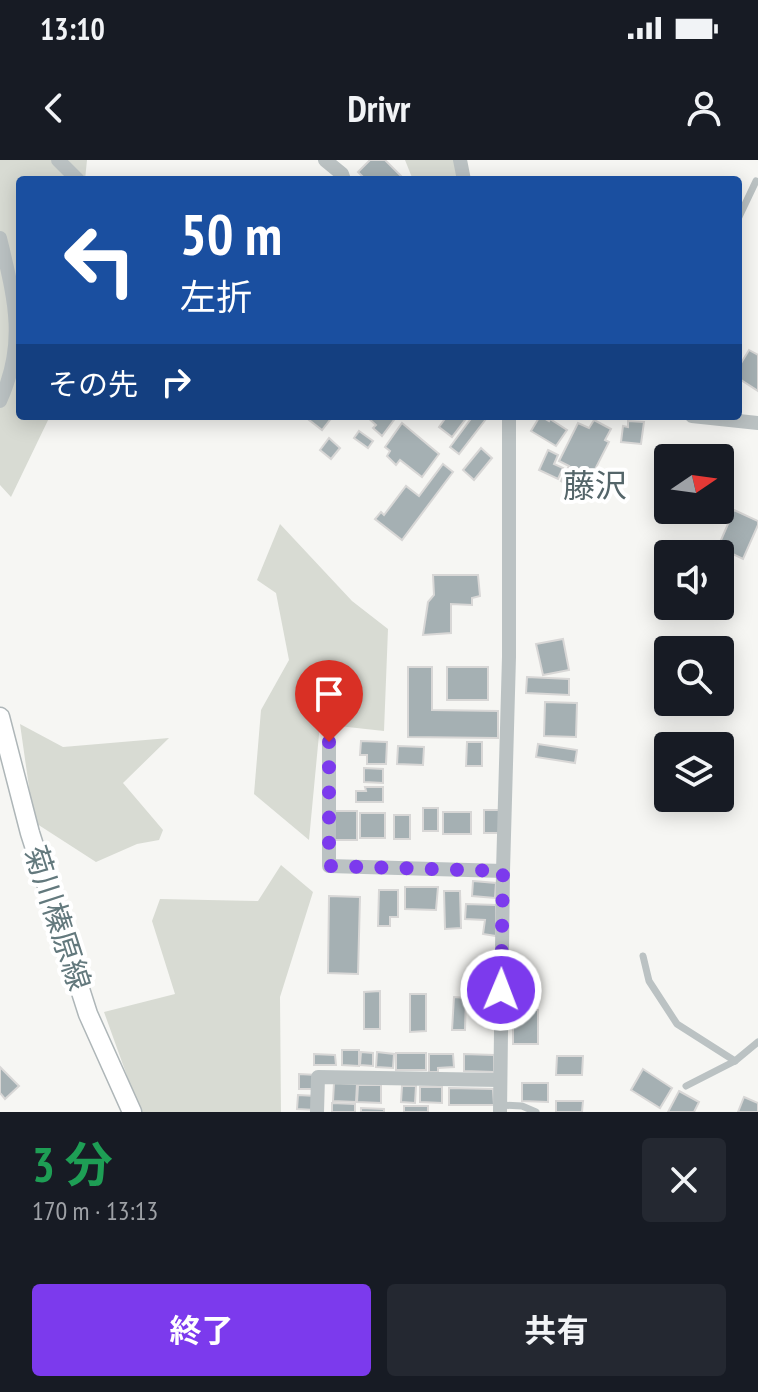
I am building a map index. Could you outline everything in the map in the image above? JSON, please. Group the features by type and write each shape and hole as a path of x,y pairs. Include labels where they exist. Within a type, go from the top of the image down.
{"main road":[{"name":"菊川榛原線","path":"0,717 30,833 88,1014 132,1112"}],"street":[{"path":"58,160 74,176"},
{"path":"325,160 343,176"},
{"path":"0,238 16,322"},
{"path":"0,401 11,373 16,344"},
{"path":"500,1109 509,657 509,420"},
{"path":"730,420 758,423"},
{"path":"329,742 329,866 503,871"},
{"path":"317,1112 318,1077 500,1080"}],"lane":[{"path":"742,211 756,181"},
{"path":"643,956 649,981 677,1024 735,1061"},
{"path":"686,1086 735,1061 758,1042"},
{"path":"500,1109 522,1106 536,1112"}],"shaded area":[{"path":"0,160 87,160 85,176 16,176 16,420 48,420 11,497 0,485"},
{"path":"405,160 458,160 460,176 411,176"},
{"path":"280,524 352,601 388,629 384,731 320,724 309,840 254,794 261,710 289,660 276,593 257,580"},
{"path":"20,724 63,747 169,738 123,783 163,830 159,840 137,844 96,862 34,822"},
{"path":"281,865 313,892 280,997 281,1112 140,1112 104,1012 175,994 152,921 160,899 258,901"}],"building":[{"path":"370,160 385,160 401,176 362,176 358,172"},
{"path":"749,350 758,355 758,391 742,381 742,361"},
{"path":"309,420 330,420 322,430"},
{"path":"370,420 394,420 382,436 373,428 376,425"},
{"path":"444,420 465,420 452,437 439,427"},
{"path":"470,420 485,420 459,454 450,447"},
{"path":"538,420 552,420 567,430 556,446 531,431"},
{"path":"594,420 611,429 605,440 609,442 583,493 561,481 569,466 559,461 578,423 589,428"},
{"path":"628,421 644,422 641,444 621,442 623,426 628,427"},
{"path":"402,423 439,454 422,477 400,460 396,465 387,456 390,451 385,447"},
{"path":"359,431 373,441 368,448 354,438"},
{"path":"329,438 340,448 331,459 320,450"},
{"path":"481,448 492,458 474,480 463,470"},
{"path":"548,450 558,455 554,464 563,468 558,479 539,470"},
{"path":"443,464 453,472 402,540 375,519 381,512 384,515 406,486 419,496"},
{"path":"734,510 758,521 743,559 734,555 734,540 721,540 728,524 734,524"},
{"path":"433,575 478,575 480,596 472,598 472,605 451,604 451,633 423,635 428,602 434,595"},
{"path":"563,639 569,670 543,675 536,644"},
{"path":"408,667 432,667 432,710 498,711 498,738 408,737"},
{"path":"447,667 488,667 488,700 447,700"},
{"path":"527,677 569,679 569,695 526,693"},
{"path":"545,702 577,703 576,737 544,736"},
{"path":"361,741 387,742 386,764 367,764 367,755 360,755"},
{"path":"467,742 482,742 482,766 466,766"},
{"path":"538,744 577,750 575,763 536,757"},
{"path":"398,746 424,747 423,765 397,764"},
{"path":"364,768 383,769 383,783 364,782"},
{"path":"365,787 383,787 383,802 356,802 356,791 366,791"},
{"path":"423,808 438,808 438,831 423,831"},
{"path":"484,810 499,810 499,833 484,833"},
{"path":"335,811 357,811 357,840 335,840"},
{"path":"443,812 471,812 471,834 443,834"},
{"path":"360,813 385,813 385,838 360,838"},
{"path":"394,815 410,815 410,839 394,839"},
{"path":"473,881 496,883 495,898 472,896"},
{"path":"405,887 438,887 436,910 405,909"},
{"path":"379,890 398,890 398,917 390,917 390,926 378,926"},
{"path":"444,891 460,891 461,928 445,929"},
{"path":"329,896 360,897 358,974 328,973"},
{"path":"466,904 496,905 496,936 483,934 485,920 465,919"},
{"path":"380,991 380,1029 364,1029 364,992"},
{"path":"410,994 426,994 426,1031 410,1032"},
{"path":"454,997 466,998 465,1030 452,1030"},
{"path":"513,1010 538,1010 538,1044 513,1044"},
{"path":"342,1050 359,1050 359,1066 342,1065"},
{"path":"361,1052 373,1053 373,1066 360,1065"},
{"path":"377,1052 394,1054 393,1068 376,1067"},
{"path":"396,1053 426,1053 426,1070 396,1070"},
{"path":"314,1054 335,1055 336,1065 314,1065"},
{"path":"429,1054 453,1054 454,1067 429,1072"},
{"path":"464,1054 494,1055 494,1072 464,1071"},
{"path":"557,1056 583,1056 582,1075 556,1075"},
{"path":"0,1067 19,1086 5,1099 0,1093"},
{"path":"643,1069 672,1088 660,1108 631,1090"},
{"path":"299,1074 317,1075 316,1089 299,1089"},
{"path":"334,1083 357,1084 356,1102 333,1101"},
{"path":"522,1083 548,1083 548,1102 522,1101"},
{"path":"358,1085 381,1085 381,1103 357,1102"},
{"path":"402,1086 416,1086 415,1103 401,1102"},
{"path":"420,1087 442,1087 442,1103 420,1102"},
{"path":"449,1088 493,1089 494,1105 449,1105"},
{"path":"679,1091 699,1102 694,1112 668,1112"},
{"path":"298,1095 316,1096 315,1110 297,1109"},
{"path":"744,1097 758,1103 758,1112 738,1112"},
{"path":"556,1101 583,1101 582,1112 556,1112"},
{"path":"332,1103 355,1104 355,1112 332,1112"},
{"path":"404,1106 428,1106 428,1112 404,1112"},
{"path":"361,1108 384,1109 384,1112 361,1112"}],"district":[{"name":"藤沢","path":"595,486"}],"route":[{"path":"329,742 329,866 503,871 501,990"}]}
